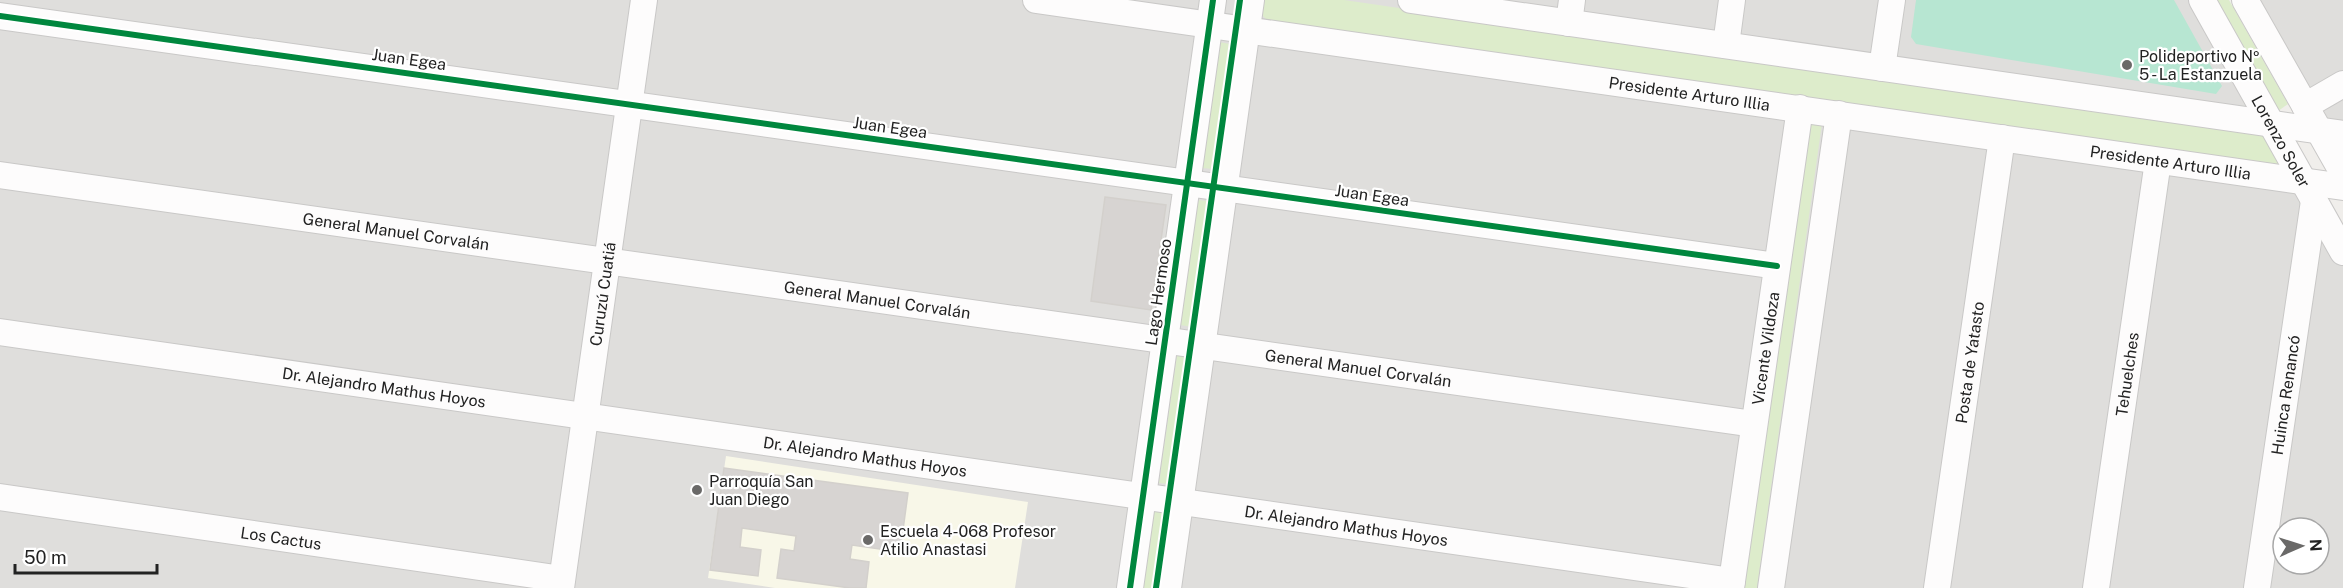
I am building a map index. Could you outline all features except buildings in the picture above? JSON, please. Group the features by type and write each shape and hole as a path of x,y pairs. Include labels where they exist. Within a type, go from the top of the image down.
{"street":[{"name":"Curuzú Cuatiá","path":"562,583 644,0"},
{"name":"Presidente Arturo Illia","path":"1036,0 1211,12 1247,30 2158,161 2309,191 2343,188"},
{"path":"1167,588 1251,0"},
{"path":"1411,0 1571,12 1726,45 2331,132"},
{"path":"1726,45 1732,0"},
{"path":"1882,68 1892,0"},
{"name":"Lorenzo Soler","path":"2202,0 2343,252"},
{"path":"2245,0 2305,106 2331,132 2343,173"},
{"name":"Lago Hermoso","path":"1130,588 1211,12"},
{"name":"Juan Egea","path":"0,16 1777,266"},
{"path":"2305,106 2343,84"},
{"name":"Vicente Vildoza","path":"1731,584 1800,108"},
{"path":"1771,588 1839,114"},
{"name":"Posta de Yatasto","path":"1937,588 2002,138"},
{"name":"Tehuelches","path":"2096,588 2158,161"},
{"name":"General Manuel Corvalán","path":"0,175 1754,424"},
{"name":"Huinca Renancó","path":"2257,588 2309,191"},
{"name":"Dr. Alejandro Mathus Hoyos","path":"0,332 1180,501 1731,584"},
{"name":"Los Cactus","path":"0,497 562,583"}],"shaded area":[{"path":"0,0 2202,0 2343,252 2343,588 0,588"},
{"path":"2252,0 2343,0 2343,172"},
{"name":"Escuela 4-068 Profesor Atilio Anastasi","path":"726,456 1028,502 1015,588 775,588 708,578"}],"green space":[{"path":"1261,0 1344,0 2259,133 2264,134 2280,163 2266,166 1274,21 1262,15"},
{"name":"Polideportivo Nº 5 - La Estanzuela","path":"1916,0 2174,0 2222,86 2216,94 1916,44 1911,37"},
{"path":"2216,0 2229,0 2288,104 2278,111"},
{"path":"1219,42 1230,44 1213,169 1202,168"},
{"path":"1809,121 1822,123 1757,588 1743,588"},
{"path":"1197,200 1209,201 1192,327 1180,325"},
{"path":"1177,355 1186,356 1168,484 1159,483"},
{"path":"1154,511 1165,513 1154,588 1143,588"}],"cycle path":[{"path":"1130,588 1213,0"},
{"path":"1156,588 1240,0"},
{"path":"0,16 1777,266"}],"place":[{"name":"Polideportivo Nº 5 - La Estanzuela","path":"2127,65"},
{"name":"Parroquía San Juan Diego","path":"697,490"},
{"name":"Escuela 4-068 Profesor Atilio Anastasi","path":"868,540"}]}
